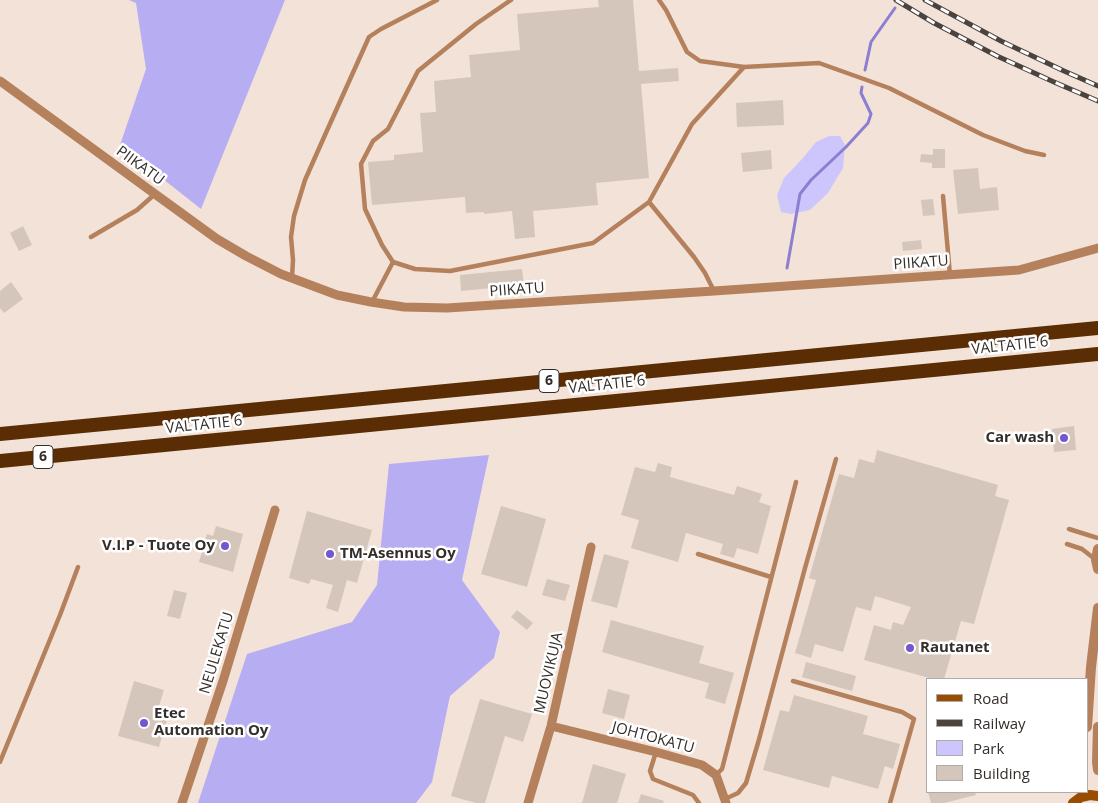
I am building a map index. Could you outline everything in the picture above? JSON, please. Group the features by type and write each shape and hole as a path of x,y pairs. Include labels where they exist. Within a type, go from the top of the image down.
{"highway":[{"name":"VALTATIE 6","path":"0,434 1098,328"},
{"name":"VALTATIE 6","path":"0,461 1098,354"}],"main road":[{"path":"1073,802 1081,797 1098,796"}],"street":[{"name":"PIIKATU","path":"0,81 218,239 246,256 281,274 337,295 371,302 404,307 447,308 1019,270 1098,248"},
{"name":"NEULEKATU","path":"182,803 223,682 275,510"},
{"name":"MUOVIKUJA","path":"528,803 551,726 591,547"},
{"path":"1088,707 1098,608"},
{"name":"JOHTOKATU","path":"551,726 702,765 716,775"},
{"path":"1098,727 1098,770"},
{"path":"716,775 726,801"}],"lane":[{"path":"292,278 291,237 296,207 305,180 370,37 437,0"},
{"path":"511,0 476,24 418,71 388,129 373,141 361,164 365,209 382,245 393,262 416,269 450,270 593,243 649,202 692,124 744,67"},
{"path":"659,0 687,52 700,60 744,67 819,64 889,88 983,134 1025,151 1044,155"},
{"path":"91,237 137,210 155,194"},
{"path":"943,196 950,275"},
{"path":"649,202 694,257 714,291"},
{"path":"371,302 393,262"},
{"path":"726,801 738,793 746,783 836,459"},
{"path":"716,775 722,769 796,482"},
{"path":"1070,529 1098,538"},
{"path":"1067,544 1097,559"},
{"path":"698,554 771,577"},
{"path":"0,762 78,567"},
{"path":"793,681 902,712 914,719 890,803"},
{"path":"656,752 650,771 652,779 693,795 699,803"}],"green space":[{"path":"829,136 840,136 845,145 843,168 828,193 810,210 791,214 781,212 777,195 784,178 816,142"}],"shaded area":[{"path":"129,0 285,0 201,209 120,145 146,69 136,3"},
{"path":"489,455 462,580 500,632 494,658 450,696 432,782 416,803 198,803 247,654 352,622 377,585 389,464"}],"building":[{"path":"598,0 633,0 639,71 678,68 679,81 641,84 649,178 596,183 598,205 533,211 535,237 515,239 512,211 484,214 484,212 466,213 465,197 372,205 368,162 394,160 394,155 423,152 420,113 436,112 434,81 471,77 469,55 520,50 517,14 599,7"},
{"path":"783,100 784,125 737,127 736,103"},
{"path":"933,149 945,149 945,168 932,168 932,163 920,162 921,154 933,155"},
{"path":"771,150 772,169 743,172 741,153"},
{"path":"978,168 980,189 997,187 999,210 958,214 953,170"},
{"path":"933,199 935,215 923,216 921,200"},
{"path":"23,226 32,245 19,251 10,233"},
{"path":"921,240 922,249 903,251 902,242"},
{"path":"522,269 524,285 461,291 460,275"},
{"path":"11,282 23,299 4,313 0,308 0,291"},
{"name":"Car wash","path":"1074,426 1076,450 1054,452 1052,429"},
{"path":"877,450 998,485 995,496 1009,500 974,624 961,621 944,678 929,678 864,660 874,625 891,630 893,622 903,625 911,607 875,596 871,611 856,607 843,652 815,644 811,658 795,653 816,580 809,578 839,474 854,478 859,459 874,463"},
{"path":"658,463 672,467 670,477 734,495 737,486 762,494 759,502 771,506 758,554 737,548 734,558 720,554 723,544 686,533 678,562 631,548 639,520 621,515 635,467 655,472"},
{"path":"501,506 546,519 527,587 481,574"},
{"name":"TM-Asennus Oy","path":"307,511 372,530 357,583 347,580 338,612 326,608 333,585 311,579 309,584 289,578"},
{"name":"V.I.P - Tuote Oy","path":"216,526 243,534 233,572 199,562 207,534 213,536"},
{"path":"604,554 629,561 617,608 591,601"},
{"path":"547,579 570,585 565,601 542,595"},
{"path":"174,590 187,593 180,619 167,616"},
{"path":"517,610 533,623 527,630 511,617"},
{"path":"611,620 704,646 699,663 734,673 725,704 705,698 709,683 602,652"},
{"path":"806,662 856,676 852,691 802,677"},
{"name":"Etec Automation Oy","path":"134,681 164,690 159,706 170,709 159,747 118,736"},
{"path":"608,689 630,695 624,719 602,713"},
{"path":"794,695 868,716 863,734 900,744 893,769 885,766 878,789 832,776 829,788 763,770 780,710 789,712"},
{"path":"480,699 532,714 523,742 505,736 485,803 476,803 451,796"},
{"path":"593,764 626,774 617,803 582,803"},
{"path":"928,793 975,793 976,795 944,803 931,803"},
{"path":"641,794 664,801 663,803 638,803"}],"waterway":[{"path":"865,70 871,42 895,8"},
{"path":"787,268 800,194 811,180 868,123 871,114 861,93 862,87"}],"railway":[{"path":"896,0 934,23 997,56 1098,101"},
{"path":"925,0 1001,41 1098,86"}],"place":[{"name":"Car wash","path":"1064,438"},
{"name":"V.I.P - Tuote Oy","path":"225,546"},
{"name":"TM-Asennus Oy","path":"330,554"},
{"name":"Rautanet","path":"910,648"},
{"name":"Etec Automation Oy","path":"144,723"}]}
